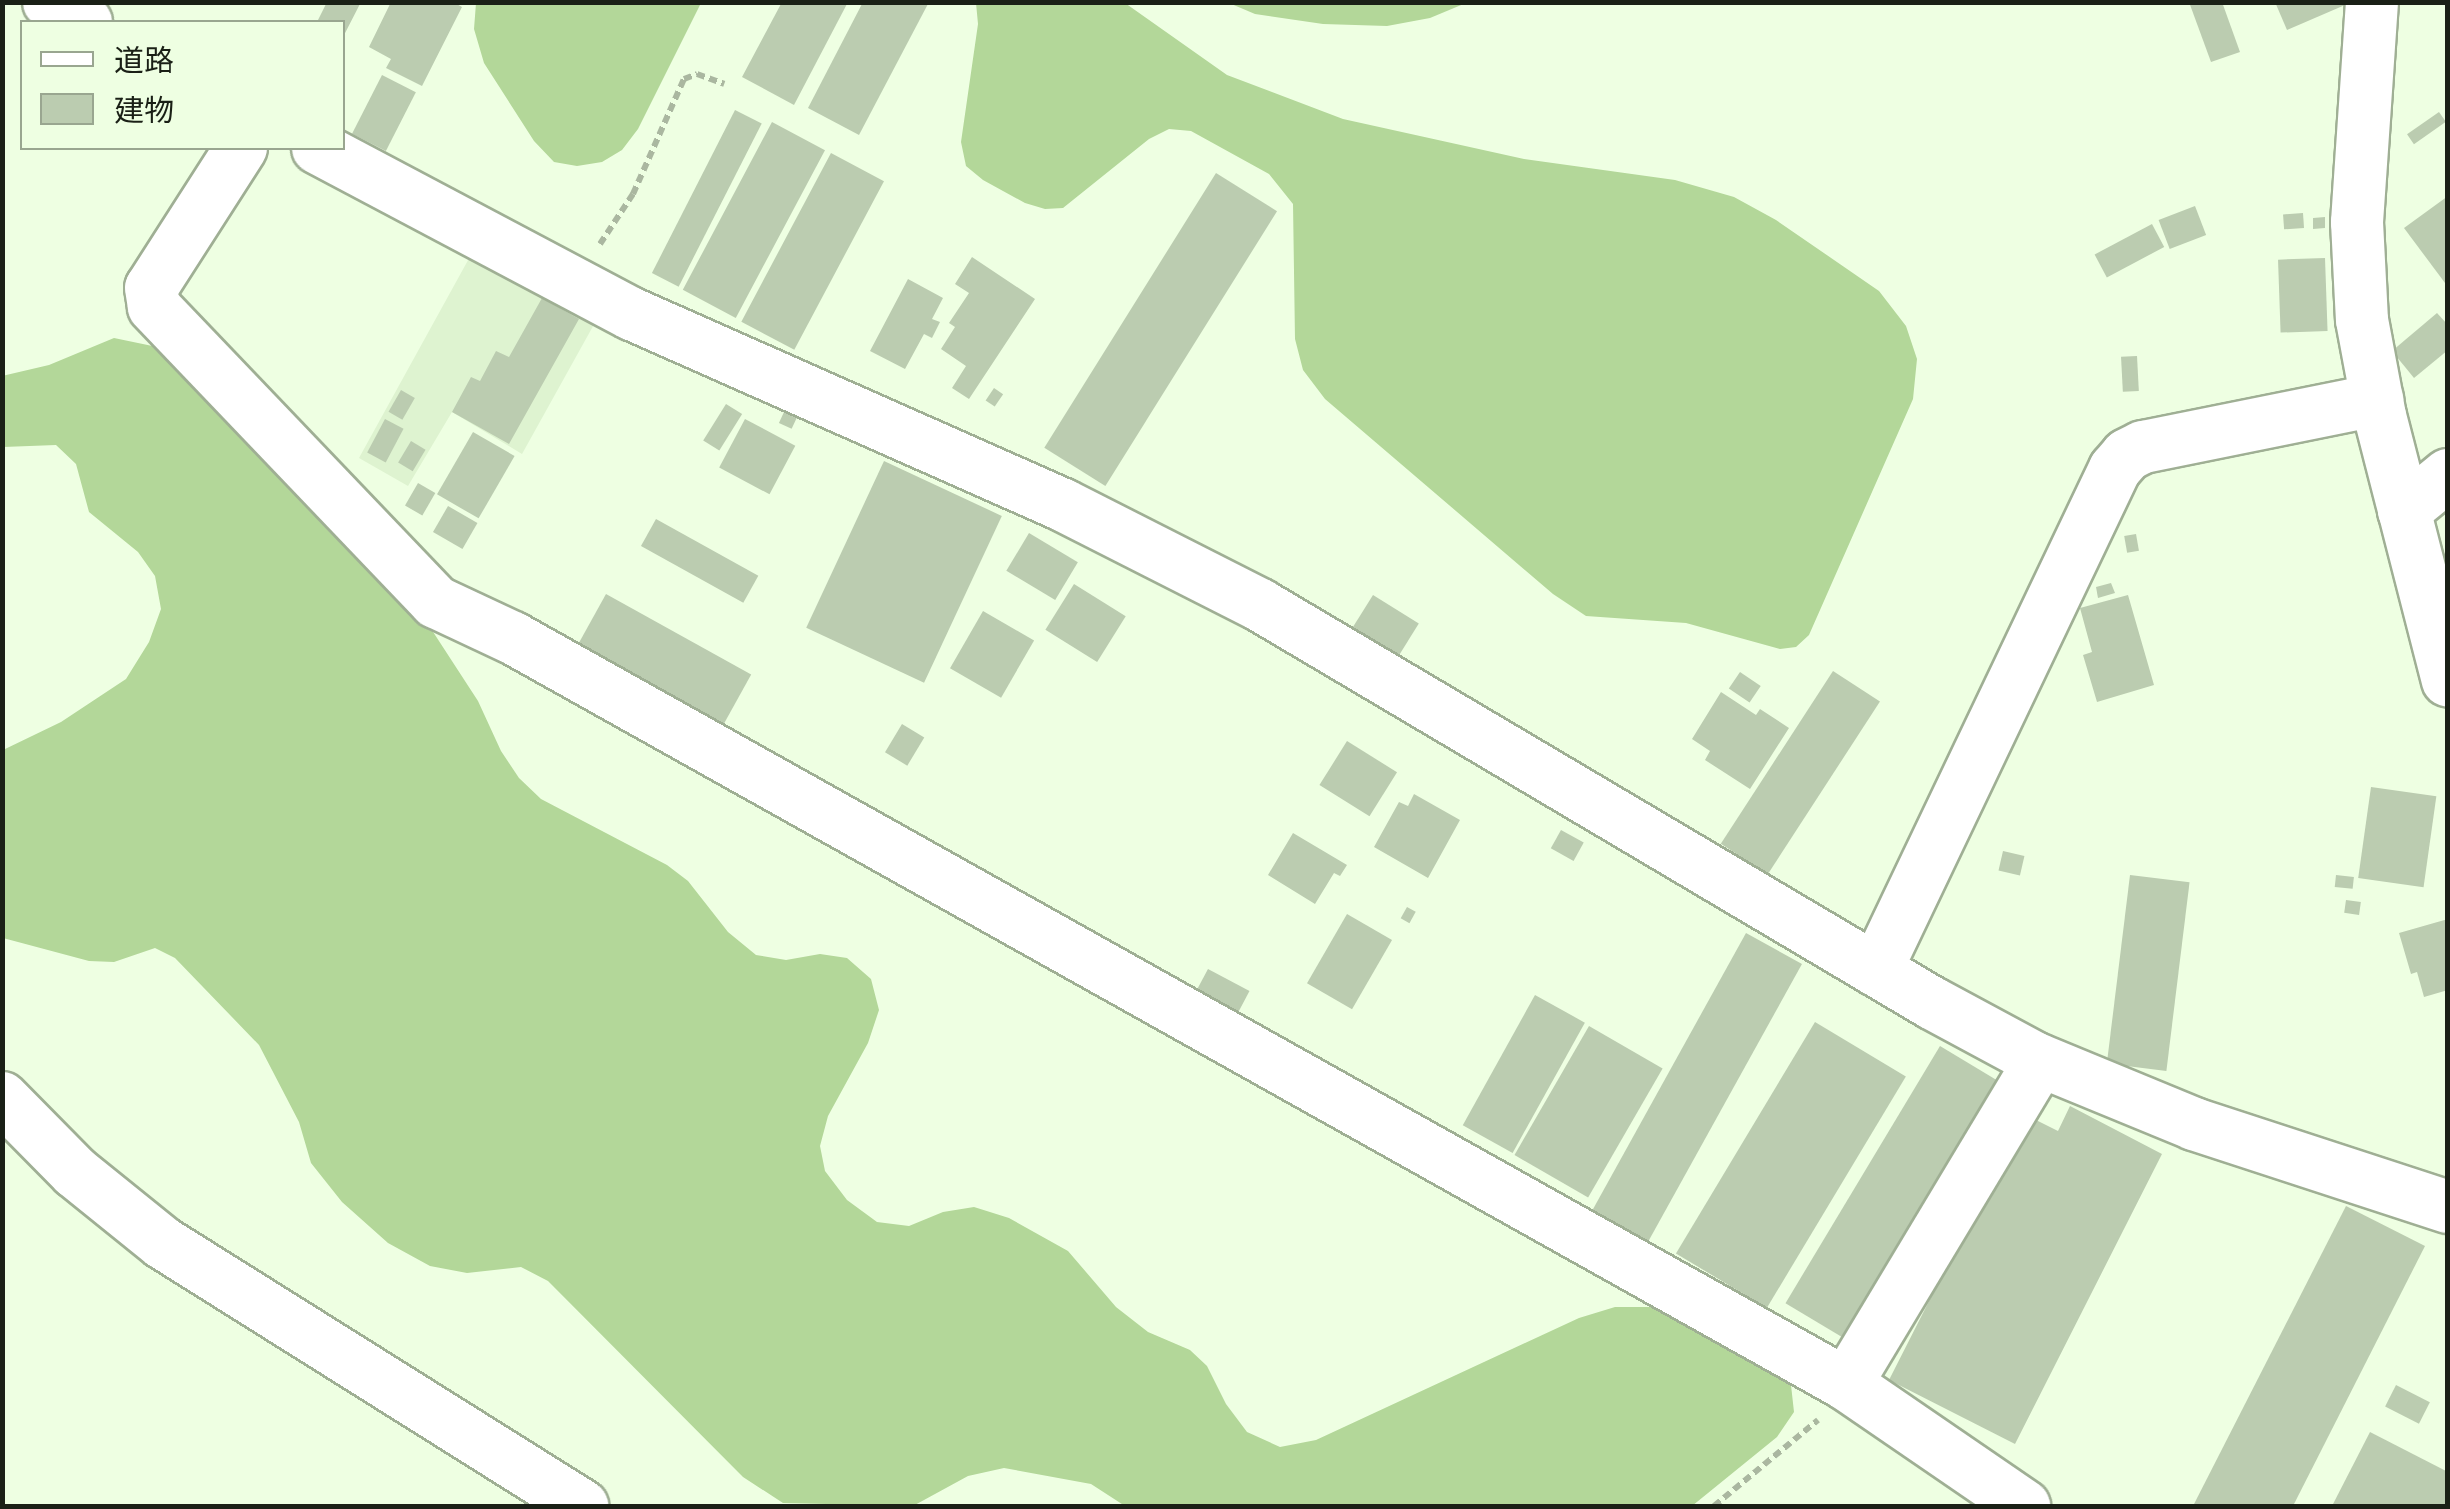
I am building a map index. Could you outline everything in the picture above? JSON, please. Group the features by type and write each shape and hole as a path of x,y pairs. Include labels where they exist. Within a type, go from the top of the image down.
{"street":[{"path":"49,2 82,20"},
{"path":"2372,2 2357,239 2362,320 2376,400 2447,675"},
{"path":"239,150 151,288 154,306 436,602 530,647 1846,1384 2024,1506"},
{"path":"322,150 580,288 735,362 1046,497 1195,571 1356,660 1876,970 2040,1061 2194,1124 2448,1207"},
{"path":"1876,970 2115,469 2127,455 2142,448 2376,400"},
{"path":"2404,511 2448,474"},
{"path":"1846,1384 2040,1061"},
{"path":"2,1098 75,1172 163,1244 582,1506"}],"path":[{"path":"580,288 599,246 633,194 675,91 684,80 697,74 724,84"},
{"path":"1714,1506 1820,1418 1846,1384"}],"shaded area":[{"path":"472,253 597,319 522,454 452,412 408,486 359,458"}],"green space":[{"path":"476,2 701,3 638,129 622,150 602,162 577,166 554,162 534,141 484,63 474,29"},
{"path":"976,3 1125,3 1227,75 1343,119 1524,159 1675,180 1734,197 1776,220 1879,291 1906,326 1917,359 1913,399 1809,635 1796,647 1780,649 1686,623 1586,616 1553,594 1325,399 1303,370 1295,339 1293,204 1269,174 1191,131 1169,129 1149,139 1063,208 1045,209 1025,203 983,180 966,166 961,142 978,24"},
{"path":"1229,3 1466,3 1430,18 1387,26 1323,24 1255,14"},
{"path":"114,338 162,348 424,618 478,701 501,751 519,778 541,799 667,865 688,881 728,932 756,955 786,960 820,954 847,958 871,979 879,1010 868,1043 828,1116 820,1146 825,1171 847,1200 877,1222 909,1226 943,1212 974,1207 1009,1218 1068,1251 1116,1307 1148,1332 1190,1350 1207,1366 1226,1404 1247,1432 1280,1447 1316,1440 1579,1318 1615,1307 1652,1307 1690,1319 1770,1363 1791,1385 1794,1412 1777,1437 1692,1506 1125,1506 1091,1484 1004,1468 968,1476 913,1506 783,1503 743,1477 548,1281 521,1267 467,1273 430,1266 388,1243 342,1202 311,1163 299,1122 259,1045 175,958 155,948 114,962 89,961 3,938 3,750 61,722 126,679 149,642 161,609 155,576 138,552 89,512 76,464 56,445 3,447 2,376 49,365"}],"building":[{"path":"327,2 361,2 345,33 345,20 318,20"},
{"path":"391,2 453,2 462,7 422,86 386,68 391,59 369,47"},
{"path":"782,2 848,2 794,105 742,77"},
{"path":"863,2 929,2 859,135 808,108"},
{"path":"2189,2 2222,2 2240,52 2211,62"},
{"path":"2275,2 2343,2 2345,5 2287,30"},
{"path":"382,75 416,92 386,151 352,134"},
{"path":"735,110 762,124 679,287 652,273"},
{"path":"2439,112 2446,122 2414,144 2407,134"},
{"path":"772,122 825,150 736,318 683,290"},
{"path":"831,153 884,181 794,350 741,322"},
{"path":"1216,173 1277,211 1105,486 1044,448"},
{"path":"2448,196 2448,287 2404,228"},
{"path":"2195,206 2206,235 2170,249 2159,220"},
{"path":"2303,213 2304,228 2284,229 2283,214"},
{"path":"2325,217 2325,228 2313,229 2313,218"},
{"path":"2152,224 2164,247 2107,277 2095,255"},
{"path":"972,257 1035,299 969,399 952,388 966,366 941,349 955,327 949,323 969,293 955,284"},
{"path":"2325,258 2328,331 2281,333 2278,260"},
{"path":"908,279 943,298 932,319 940,322 932,338 924,334 905,369 870,351"},
{"path":"542,298 579,319 509,444 452,412 471,377 480,381 496,351 509,357"},
{"path":"2437,313 2448,325 2448,350 2414,378 2392,351"},
{"path":"2137,356 2139,391 2123,392 2121,357"},
{"path":"994,388 1003,394 995,407 986,400"},
{"path":"401,390 415,398 402,420 388,412"},
{"path":"726,404 742,414 719,451 703,440"},
{"path":"784,412 797,418 792,429 779,423"},
{"path":"385,419 404,429 386,462 367,453"},
{"path":"745,419 795,446 770,494 719,468"},
{"path":"473,432 515,456 479,518 437,494"},
{"path":"411,441 426,450 413,471 398,462"},
{"path":"884,461 1002,516 924,683 806,628"},
{"path":"418,483 435,493 422,516 405,506"},
{"path":"448,506 477,523 462,549 433,532"},
{"path":"656,519 758,576 743,603 641,546"},
{"path":"1029,533 1078,562 1055,600 1006,571"},
{"path":"2136,534 2139,551 2127,553 2124,536"},
{"path":"2111,583 2115,593 2098,598 2096,587"},
{"path":"1074,584 1126,616 1097,662 1045,630"},
{"path":"606,594 751,674 722,727 577,646"},
{"path":"1373,595 1419,624 1395,661 1350,632"},
{"path":"2128,595 2154,685 2097,702 2083,655 2092,652 2080,608"},
{"path":"983,611 1034,640 1001,698 950,668"},
{"path":"1833,671 1880,701 1768,874 1721,844"},
{"path":"1740,672 1761,686 1750,703 1729,689"},
{"path":"1721,692 1756,715 1760,709 1789,728 1750,789 1705,760 1710,751 1692,739"},
{"path":"902,724 924,737 907,766 885,752"},
{"path":"1347,741 1397,772 1369,816 1319,785"},
{"path":"2371,787 2436,796 2424,887 2358,878"},
{"path":"1414,794 1460,820 1428,878 1374,847 1399,802 1408,806"},
{"path":"1561,830 1584,843 1574,861 1551,848"},
{"path":"1293,833 1347,865 1340,876 1334,873 1315,904 1268,875"},
{"path":"2003,851 2024,856 2020,875 1999,870"},
{"path":"2130,875 2190,882 2166,1071 2107,1064"},
{"path":"2336,875 2354,877 2353,889 2335,887"},
{"path":"2346,900 2361,902 2359,915 2344,913"},
{"path":"1407,907 1416,912 1409,923 1401,918"},
{"path":"1347,914 1392,940 1352,1009 1307,983"},
{"path":"2448,919 2448,990 2424,997 2417,972 2411,974 2399,933"},
{"path":"1746,933 1802,964 1648,1242 1592,1211"},
{"path":"1208,969 1249,991 1235,1018 1193,996"},
{"path":"1535,995 1585,1023 1513,1153 1463,1125"},
{"path":"1815,1022 1906,1077 1767,1308 1676,1253"},
{"path":"1589,1026 1663,1068 1588,1198 1514,1155"},
{"path":"1940,1046 2009,1088 1855,1345 1785,1303"},
{"path":"2070,1106 2162,1154 2015,1444 1889,1380 2024,1114 2058,1131"},
{"path":"2346,1206 2425,1246 2293,1506 2193,1506"},
{"path":"2396,1385 2430,1402 2419,1424 2385,1406"},
{"path":"2370,1432 2448,1472 2448,1506 2332,1506"}]}
